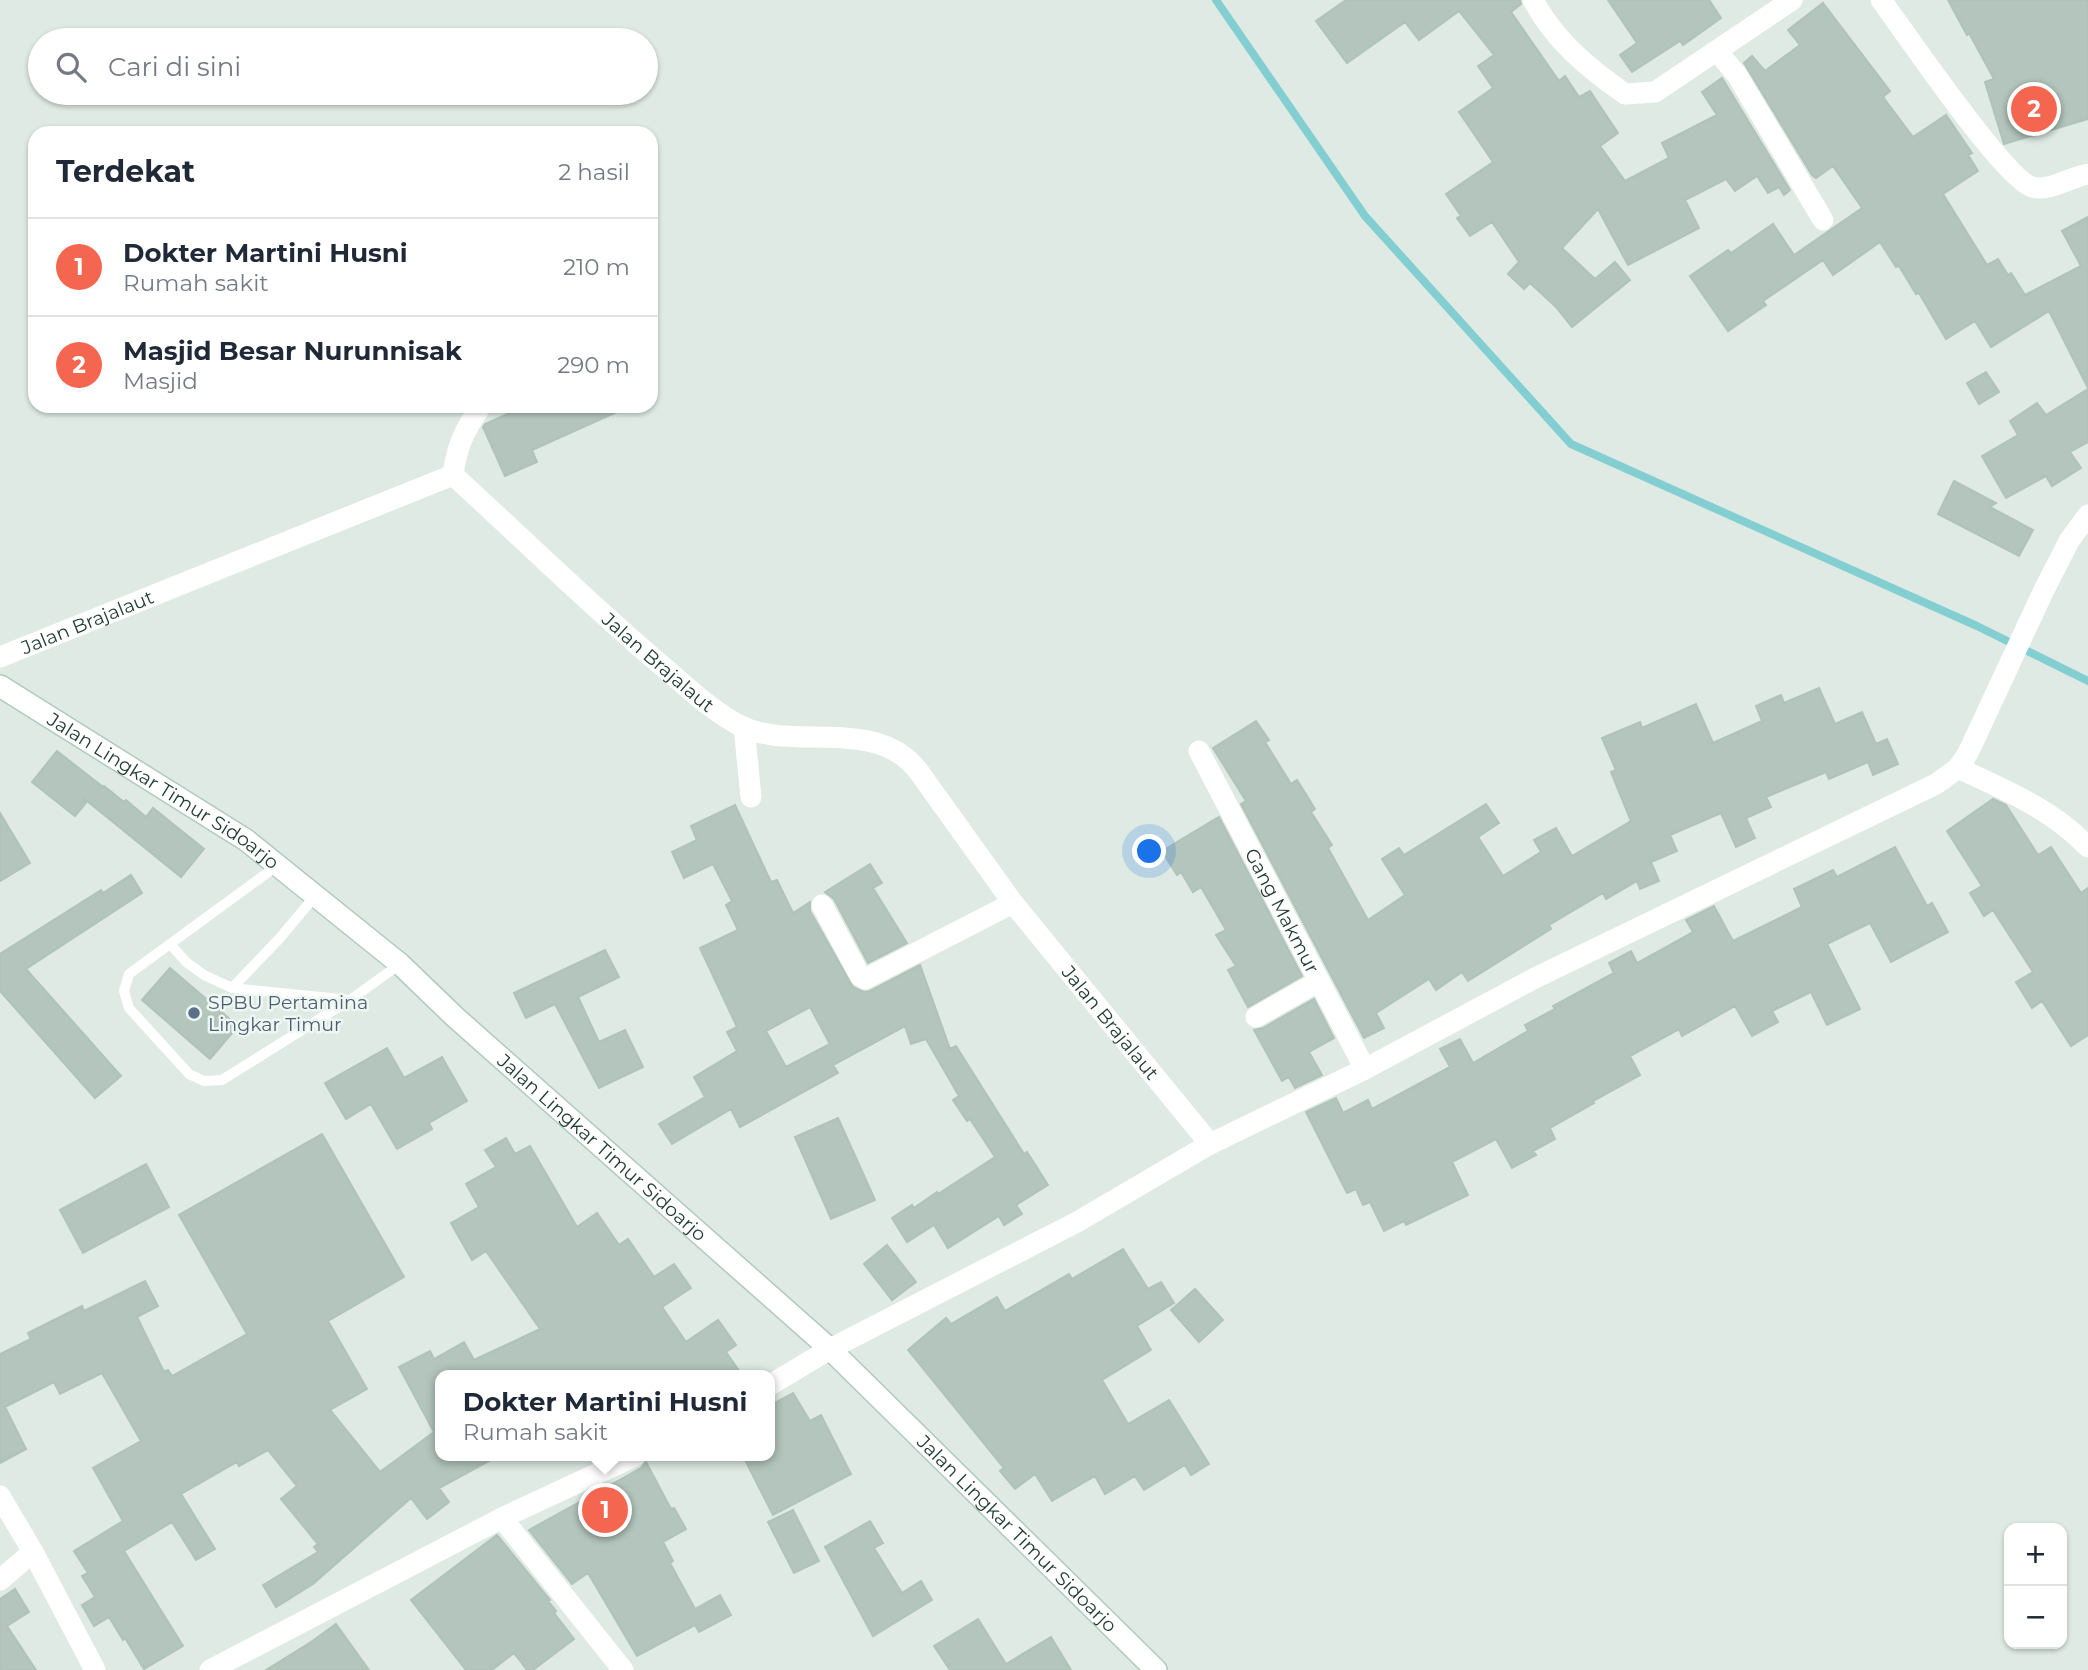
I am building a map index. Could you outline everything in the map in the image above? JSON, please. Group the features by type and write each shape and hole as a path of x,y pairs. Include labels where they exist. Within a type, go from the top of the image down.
{"street":[{"path":"1533,0 1546,23 1578,58 1625,94 1655,92 1791,0"},
{"path":"1881,0 1976,130 2022,184 2035,188 2048,187 2088,174"},
{"path":"1717,51 1737,75 1823,220"},
{"path":"453,475 462,436 477,413"},
{"name":"Jalan Brajalaut","path":"0,657 453,475 708,705 744,727 771,734 830,736 868,742 895,751 906,758 919,772 1013,903 1222,1138"},
{"path":"775,1381 830,1349 1077,1222 1222,1138 1365,1069 1535,978 1936,784 1963,760 2069,541 2088,515"},
{"name":"Jalan Lingkar Timur Sidoarjo","path":"0,686 246,840 400,964 455,1017 830,1349 1156,1670"},
{"path":"744,727 751,797"},
{"name":"Gang Makmur","path":"1199,751 1365,1069"},
{"path":"1963,760 2072,830 2088,848"},
{"path":"822,905 860,976 865,979 1013,903"},
{"path":"1256,1017 1319,981"},
{"path":"210,1670 502,1518 624,1461"},
{"path":"0,1496 33,1552 95,1670"},
{"path":"502,1518 623,1670"},
{"path":"0,1580 33,1552"}],"lane":[{"path":"278,864 129,974 124,991 129,1007 189,1074 204,1082 222,1080 350,1000 400,964"},
{"path":"232,988 316,895"},
{"path":"170,944 204,975 232,988 350,1000"}],"building":[{"path":"1346,0 1520,0 1521,4 1511,12 1559,81 1565,76 1579,97 1590,91 1618,133 1600,146 1625,181 1669,158 1662,143 1717,115 1702,92 1722,78 1790,190 1784,195 1779,187 1768,193 1757,176 1735,191 1726,179 1685,200 1699,228 1628,265 1598,209 1562,248 1595,279 1615,262 1630,280 1572,327 1556,307 1530,283 1524,289 1508,274 1519,262 1492,222 1470,236 1457,218 1461,216 1446,194 1493,162 1459,112 1493,88 1478,66 1494,55 1459,11 1419,40 1405,22 1347,63 1316,21"},
{"path":"1608,0 1709,0 1721,18 1683,45 1680,41 1632,72 1620,55 1637,43"},
{"path":"1948,0 2088,0 2088,119 2004,144 1985,82 1994,79"},
{"path":"1823,3 1890,91 1883,97 1913,137 1946,115 1972,153 1968,155 1978,171 1943,194 1987,265 1998,259 2025,295 2081,266 2062,231 2088,217 2088,388 2049,311 1991,347 1975,321 1946,339 1919,293 1916,294 1880,242 1833,275 1823,260 1763,301 1766,305 1728,331 1690,276 1728,250 1731,253 1773,224 1794,255 1862,208 1833,166 1816,178 1812,175 1744,63 1752,56 1765,71 1800,45 1788,30"},
{"path":"1986,372 1999,392 1979,404 1967,383"},
{"path":"2088,389 2088,442 2070,452 2081,468 2052,486 2046,476 2006,498 1982,456 2018,435 2010,421 2037,403 2046,415"},
{"path":"509,413 614,413 532,450 537,462 505,476 483,427"},
{"path":"1954,481 1996,503 1990,507 2033,530 2019,556 1938,514"},
{"path":"1819,688 1835,724 1862,712 1876,744 1887,739 1898,764 1873,775 1868,762 1829,779 1826,772 1766,797 1771,807 1746,818 1755,838 1736,847 1721,813 1670,835 1677,851 1651,862 1659,881 1640,889 1637,881 1606,899 1603,893 1549,925 1551,929 1468,981 1462,972 1436,990 1429,979 1376,1013 1384,1028 1364,1038 1241,804 1246,801 1213,748 1256,721 1269,740 1265,742 1291,784 1297,780 1315,809 1311,812 1332,845 1328,848 1368,920 1405,895 1382,859 1399,848 1404,855 1486,804 1499,823 1478,837 1503,876 1541,852 1534,840 1556,828 1572,856 1631,821 1611,772 1616,770 1602,738 1640,722 1642,728 1696,704 1713,743 1762,721 1756,706 1781,695 1784,703"},
{"path":"57,751 146,817 153,808 204,849 181,877 83,798 86,803 75,816 32,782"},
{"path":"1993,799 2006,805 2038,855 2051,847 2081,893 2088,888 2088,1035 2071,1046 2042,1001 2032,1008 2016,982 2033,972 1993,910 1984,916 1970,893 1982,886 1947,831"},
{"path":"735,805 771,882 777,880 793,913 810,902 810,911 853,987 864,992 870,991 920,965 950,1049 956,1046 1024,1154 1027,1152 1048,1185 1016,1205 1022,1214 1004,1225 999,1216 948,1248 934,1225 907,1242 892,1218 912,1205 914,1208 937,1192 938,1194 995,1157 970,1119 967,1121 953,1100 959,1096 926,1039 911,1044 905,1026 833,1065 838,1073 740,1127 731,1109 672,1144 659,1124 705,1097 694,1077 737,1051 727,1032 737,1027 700,948 738,930 726,905 732,901 713,864 684,878 672,852 697,840 691,826","holes":["810,1007 830,1044 786,1067 766,1031"]},
{"path":"0,813 30,863 0,881"},
{"path":"1219,817 1302,976 1248,1007 1228,970 1236,966 1216,935 1226,930 1201,887 1193,892 1181,872 1177,875 1162,851"},
{"path":"1895,847 1927,906 1932,903 1948,932 1891,962 1870,923 1827,944 1860,1009 1827,1025 1811,992 1772,1011 1778,1022 1752,1036 1735,1006 1682,1036 1679,1029 1630,1056 1640,1075 1550,1128 1555,1139 1533,1151 1536,1155 1512,1168 1496,1139 1452,1162 1468,1195 1406,1225 1404,1221 1384,1231 1370,1202 1363,1205 1356,1189 1347,1193 1306,1112 1336,1098 1343,1113 1368,1100 1372,1109 1450,1067 1440,1049 1460,1039 1473,1063 1528,1031 1525,1025 1555,1009 1553,1006 1614,973 1609,963 1631,951 1637,963 1693,932 1686,920 1714,906 1733,941 1802,907 1794,889 1833,870 1837,877"},
{"path":"870,864 882,883 873,888 907,943 868,963 834,899 825,892"},
{"path":"131,875 142,893 26,969 121,1076 95,1098 0,991 0,954 101,890 103,893"},
{"path":"605,950 619,977 578,997 599,1042 625,1030 643,1067 599,1088 555,1004 526,1018 514,993"},
{"path":"170,968 238,1026 210,1059 142,1000"},
{"path":"1314,999 1334,1038 1309,1052 1322,1075 1295,1088 1289,1077 1282,1081 1254,1030 1263,1028"},
{"path":"387,1048 404,1078 442,1057 467,1101 429,1123 432,1129 397,1149 371,1104 346,1119 325,1083"},
{"path":"838,1118 875,1200 831,1219 795,1137"},
{"path":"322,1134 404,1277 328,1321 367,1389 330,1410 380,1472 434,1432 399,1367 430,1351 434,1359 464,1342 474,1360 540,1329 486,1251 472,1260 451,1223 479,1207 466,1184 496,1167 485,1150 506,1138 515,1154 530,1146 577,1227 597,1213 619,1245 628,1239 654,1277 674,1264 691,1288 662,1307 686,1342 718,1320 736,1345 726,1352 739,1370 435,1370 435,1461 489,1461 439,1488 449,1502 427,1519 411,1498 313,1584 276,1607 263,1585 318,1552 314,1547 318,1544 281,1499 297,1486 268,1450 239,1466 237,1462 181,1494 215,1549 196,1560 172,1522 124,1551 183,1646 144,1669 109,1617 94,1626 82,1605 95,1597 82,1576 88,1573 74,1551 123,1521 93,1468 141,1441 102,1373 60,1394 54,1382 5,1407 26,1449 0,1463 0,1354 31,1339 28,1333 82,1306 84,1311 145,1281 158,1306 137,1317 164,1372 168,1370 172,1376 247,1334 179,1215"},
{"path":"146,1164 169,1207 83,1253 60,1210"},
{"path":"887,1245 916,1282 892,1300 864,1264"},
{"path":"1123,1249 1148,1289 1161,1282 1174,1303 1137,1326 1151,1350 1102,1380 1128,1424 1169,1400 1209,1464 1191,1475 1185,1465 1144,1490 1135,1476 1105,1494 1095,1476 1052,1501 1035,1474 1015,1489 1000,1471 1004,1468 908,1350 946,1318 951,1324 997,1297 1005,1311 1069,1274 1072,1279"},
{"path":"1195,1289 1223,1320 1199,1342 1171,1310"},
{"path":"793,1393 810,1421 821,1415 851,1474 773,1515 746,1461 775,1461 775,1403"},
{"path":"646,1462 671,1509 674,1508 686,1529 663,1542 673,1561 670,1563 695,1609 720,1595 731,1615 699,1632 695,1625 637,1656 588,1573 572,1584 529,1530 641,1468"},
{"path":"793,1510 819,1561 794,1573 768,1522"},
{"path":"870,1521 883,1543 874,1548 902,1593 921,1581 932,1600 873,1636 825,1547"},
{"path":"497,1535 550,1600 548,1601 556,1611 554,1613 574,1639 533,1670 527,1670 514,1653 492,1670 466,1670 411,1600"},
{"path":"15,1589 29,1612 7,1626 36,1670 0,1670 0,1599"},
{"path":"978,1619 1006,1664 1051,1637 1071,1670 950,1670 934,1646"},
{"path":"336,1624 369,1670 266,1670 311,1642"}],"waterway":[{"path":"1216,0 1365,216 1571,444 1977,626 2088,681"}],"place":[{"name":"Masjid Besar Nurunnisak","path":"2034,109"},
{"name":"SPBU Pertamina Lingkar Timur","path":"194,1013"},
{"name":"Dokter Martini Husni","path":"605,1510"}]}
